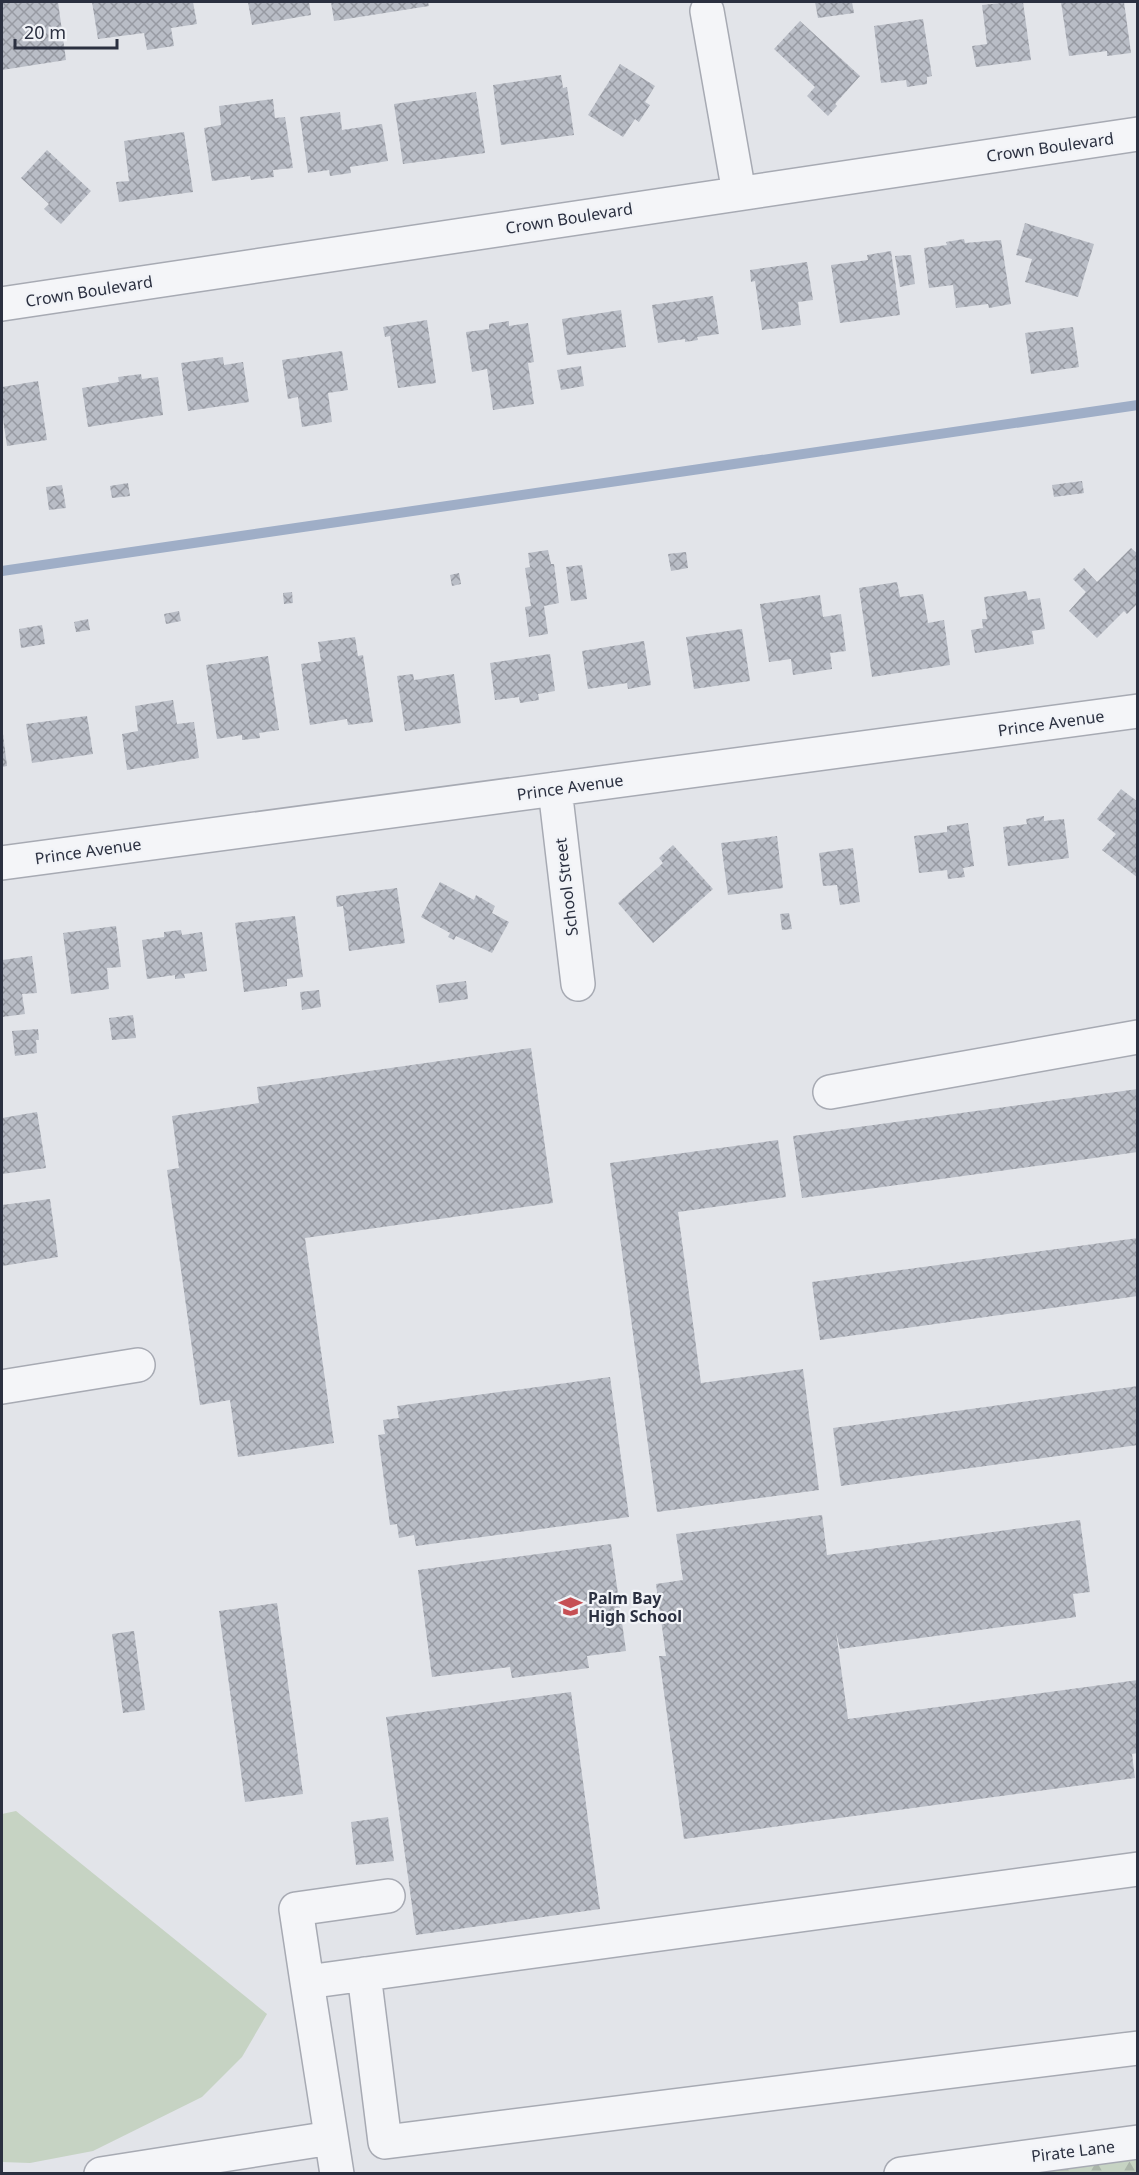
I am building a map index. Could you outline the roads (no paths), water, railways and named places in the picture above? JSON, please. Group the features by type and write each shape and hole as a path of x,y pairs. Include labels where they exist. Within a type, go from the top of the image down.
{"street":[{"path":"707,10 739,193"},
{"name":"Crown Boulevard","path":"2,304 1137,134"},
{"name":"Prince Avenue","path":"2,863 1137,711"},
{"name":"School Street","path":"555,789 578,984"},
{"path":"830,1092 1137,1037"},
{"path":"2,1387 138,1365"},
{"path":"307,1982 1137,1869"},
{"path":"337,2174 296,1909 388,1896"},
{"path":"363,1974 385,2142 1137,2048"},
{"path":"101,2174 331,2138"},
{"name":"Pirate Lane","path":"901,2174 1137,2142"}],"waterway":[{"path":"2,571 1138,405"}],"place":[{"name":"Palm Bay High School","path":"570,1607"}]}
